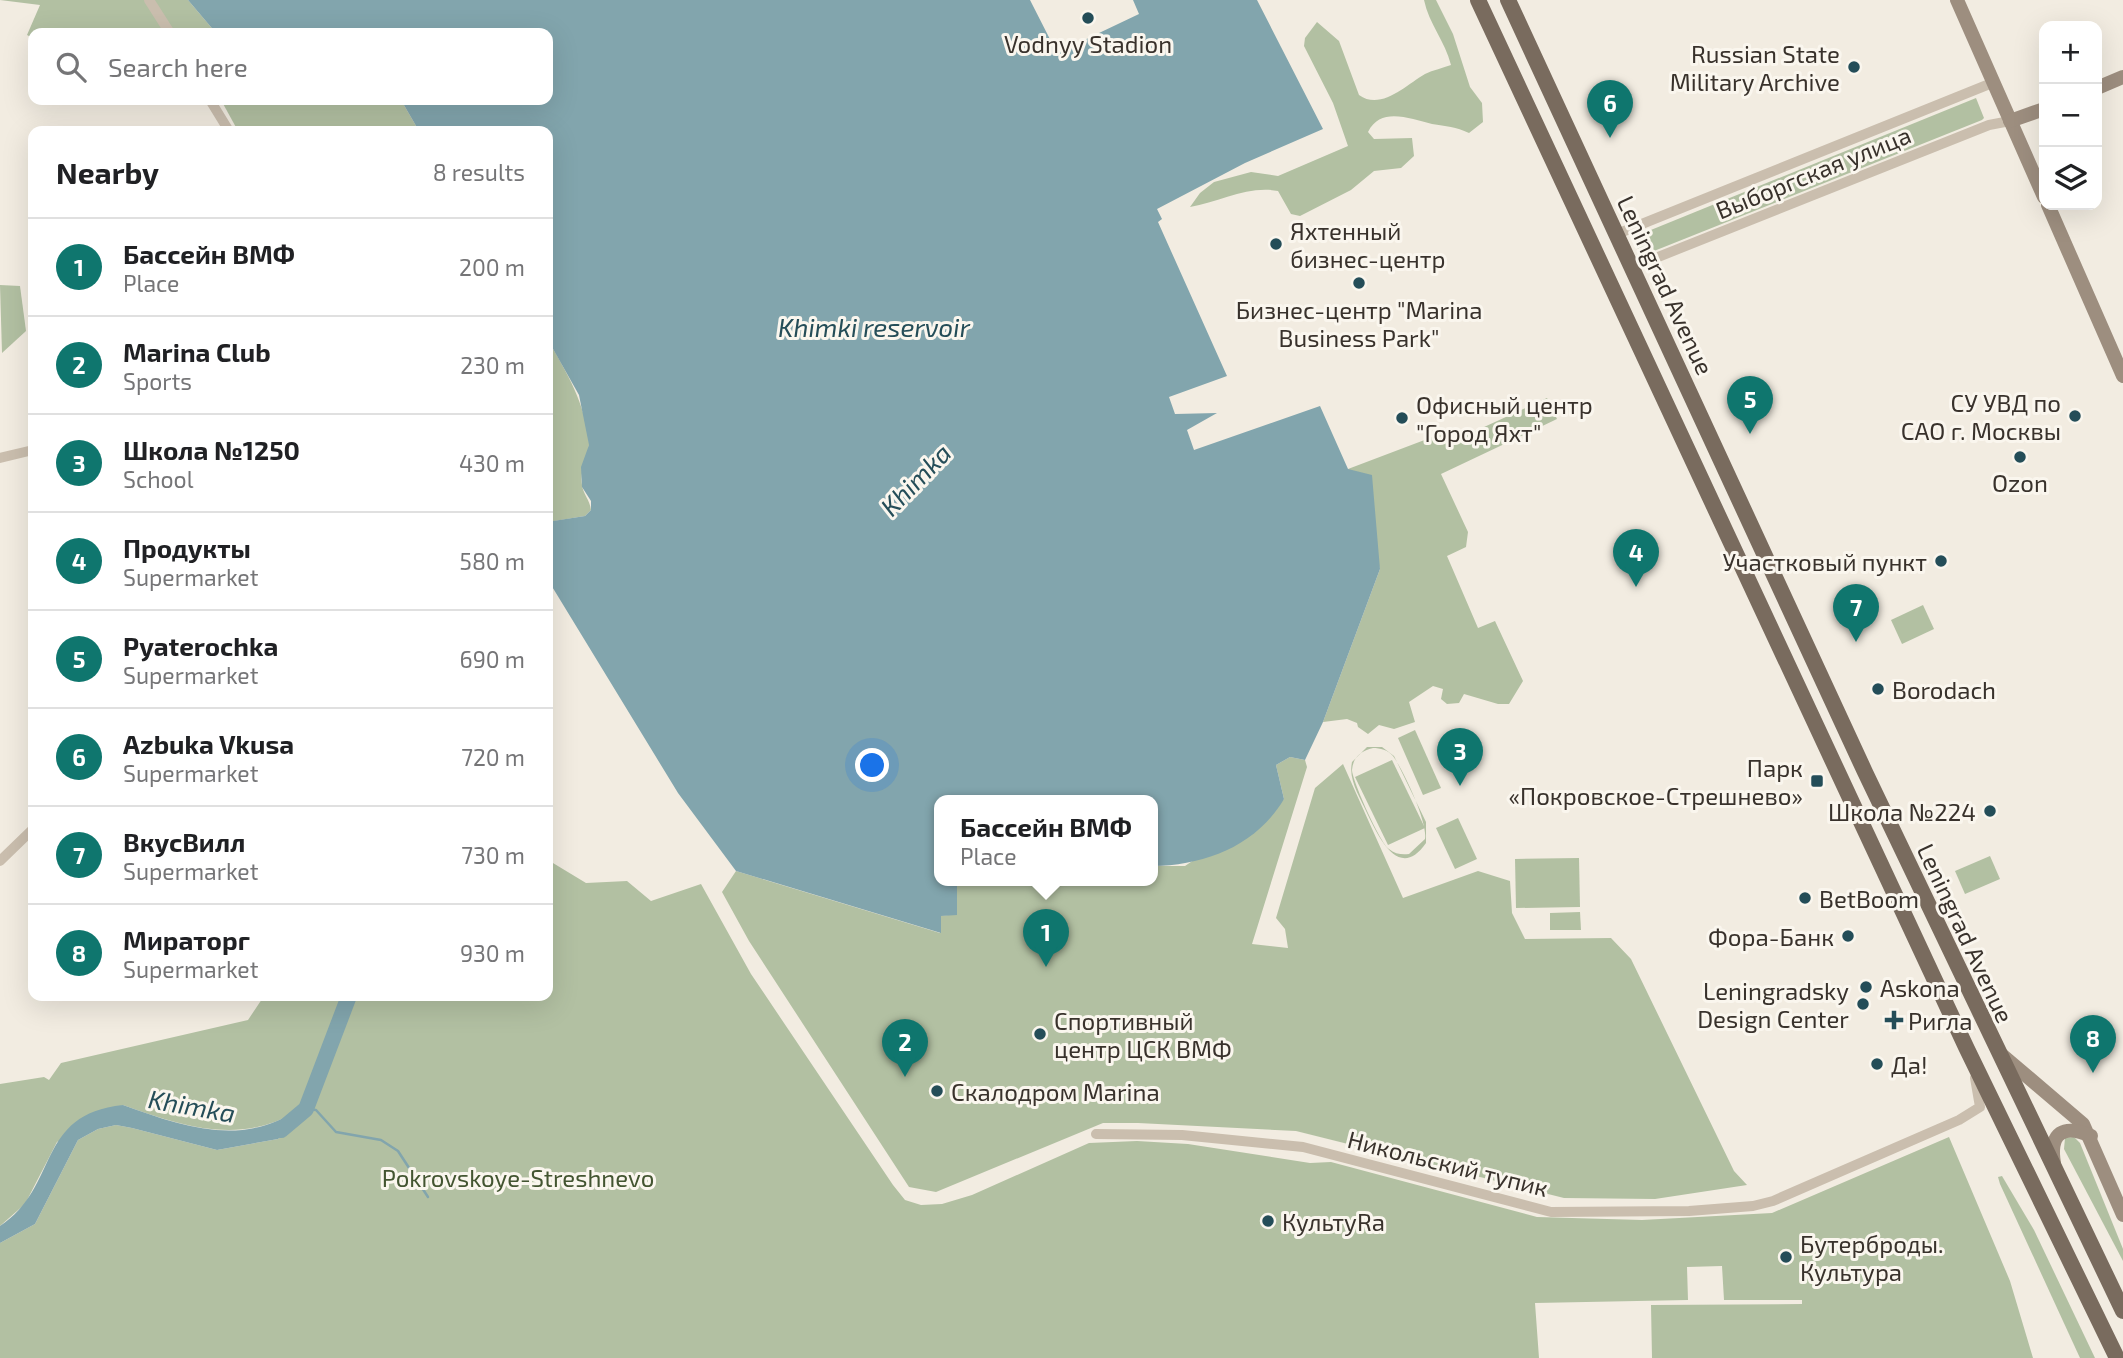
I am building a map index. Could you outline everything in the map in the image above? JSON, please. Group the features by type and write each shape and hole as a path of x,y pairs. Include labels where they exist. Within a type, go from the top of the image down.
{"main road":[{"name":"Leningrad Avenue","path":"1478,0 1966,1047 2117,1358"},
{"name":"Leningrad Avenue","path":"1508,0 1994,1046 2123,1311"}],"street":[{"path":"149,0 167,28"},
{"path":"1957,0 2039,186"},
{"path":"2102,86 2123,78"},
{"name":"Выборгская улица","path":"1617,233 1992,83"},
{"path":"213,105 226,126"},
{"path":"2010,121 2039,111"},
{"name":"Выборгская улица","path":"1633,267 1989,125 2010,121"},
{"path":"2050,210 2123,376"},
{"path":"0,458 28,451"},
{"path":"0,862 28,834"},
{"path":"1994,1046 2083,1124 2091,1136 2123,1215"},
{"name":"Никольский тупик","path":"1096,1134 1182,1135 1303,1147 1551,1212 1661,1212 1734,1208 1773,1201 1891,1150 1980,1107 1966,1047"},
{"path":"2057,1178 2053,1145 2060,1133 2070,1129 2091,1136"}],"green space":[{"path":"0,0 188,0 212,28 30,28 40,5"},
{"path":"1424,0 1436,0 1453,34 1470,87 1482,103 1483,122 1469,133 1406,117 1380,119 1368,132 1374,139 1412,138 1414,156 1401,168 1374,171 1351,190 1300,216 1291,214 1278,191 1267,190 1245,192 1190,207 1200,193 1214,182 1251,172 1278,176 1348,146 1333,103 1304,46 1305,38 1317,22 1339,41 1359,95 1367,99 1376,100 1393,95 1425,74 1451,65"},
{"path":"1976,98 1984,118 1982,120 1649,253 1637,248 1637,237 1641,234"},
{"path":"224,105 404,105 416,126 235,126"},
{"path":"0,285 20,286 26,331 2,353"},
{"path":"553,349 579,401 587,428 589,447 581,479 591,510 585,516 553,521"},
{"path":"1547,398 1557,419 1441,474 1468,532 1466,547 1447,556 1478,628 1495,621 1523,681 1509,704 1498,704 1464,694 1459,703 1447,704 1441,699 1443,689 1433,686 1409,702 1415,722 1394,729 1379,725 1368,734 1358,727 1357,723 1347,719 1323,722 1380,569 1348,469 1443,433 1458,439"},
{"path":"1923,605 1934,629 1902,644 1891,620"},
{"path":"1415,730 1441,788 1423,795 1398,738"},
{"path":"1367,747 1382,747 1394,756 1397,762 1391,754 1381,749 1373,748 1360,754"},
{"path":"1290,757 1305,760 1307,767 1252,944 1288,948 1285,929 1276,918 1315,788 1343,764 1403,898 1478,871 1510,881 1512,913 1525,939 1611,938 1631,959 1734,1171 1747,1185 1655,1199 1564,1198 1296,1131 1103,1123 936,1192 909,1187 749,941 722,892 736,871 940,933 940,916 957,914 957,886 1158,886 1158,866 1185,866 1284,799 1276,765"},
{"path":"1356,758 1353,776 1373,823 1355,788 1352,775 1352,762"},
{"path":"1392,760 1425,828 1388,845 1355,777"},
{"path":"1415,800 1426,822 1426,843 1416,854 1407,858 1398,857 1390,851 1383,843 1373,825 1389,849 1396,853 1409,854 1425,839 1423,821"},
{"path":"1458,818 1477,859 1455,869 1436,828"},
{"path":"1990,856 2000,879 1965,894 1955,871"},
{"path":"1579,858 1580,907 1516,908 1515,859"},
{"name":"Pokrovskoye-Streshnevo","path":"553,863 586,883 627,881 651,901 701,884 751,974 905,1200 921,1205 942,1204 972,1195 1089,1143 1137,1141 1188,1144 1310,1163 1331,1162 1537,1217 1642,1220 1772,1213 1949,1137 2010,1281 2033,1358 1652,1358 1651,1305 1802,1304 1802,1300 1724,1300 1722,1266 1687,1267 1688,1300 1535,1303 1539,1358 0,1358 0,1243 35,1224 78,1140 98,1129 116,1125 217,1150 278,1139 300,1123 296,1111 275,1122 254,1128 211,1129 167,1120 123,1105 57,1142 25,1204 0,1226 0,1084 44,1077 49,1080 61,1063 248,1020 261,1001 553,1001"},
{"path":"1580,912 1581,930 1550,930 1550,913"},
{"path":"2074,1137 2080,1143 2123,1249 2123,1261 2064,1149 2065,1138"},
{"path":"2002,1176 2034,1230 2095,1358 2080,1358 2000,1184 1998,1177"}],"water":[{"name":"Khimki reservoir","path":"188,0 1030,0 1057,53 1139,14 1133,0 1257,0 1323,129 1245,163 1157,209 1162,219 1158,222 1227,376 1169,397 1175,414 1217,413 1187,430 1194,450 1320,406 1348,469 1372,475 1380,569 1323,722 1305,760 1290,757 1276,765 1284,799 1259,829 1228,850 1191,862 1158,866 1158,795 934,795 934,886 957,886 957,915 941,916 941,933 736,871 678,793 553,588 553,521 585,516 591,510 591,501 582,487 581,467 589,445 579,395 553,349 553,126 416,126 404,105 553,105 553,28 212,28"},
{"path":"123,1105 188,1126 210,1129 254,1128 275,1122 296,1111 301,1123 278,1139 217,1150 116,1125 98,1129 78,1140 35,1224 0,1243 0,1226 19,1210 32,1192 61,1137 75,1122 95,1111"}],"waterway":[{"name":"Khimka","path":"281,1130 306,1109 347,1001"},
{"path":"306,1109 316,1110 336,1132 381,1140 398,1151 428,1197"}],"place":[{"name":"Vodnyy Stadion","path":"1088,18"},
{"name":"Russian State Military Archive","path":"1854,67"},
{"name":"Azbuka Vkusa","path":"1610,138"},
{"name":"Яхтенный бизнес-центр","path":"1276,244"},
{"name":"Бизнес-центр \"Marina Business Park\"","path":"1359,283"},
{"name":"СУ УВД по САО г. Москвы","path":"2075,416"},
{"name":"Офисный центр \"Город Яхт\"","path":"1402,418"},
{"name":"Pyaterochka","path":"1750,434"},
{"name":"Ozon","path":"2020,457"},
{"name":"Участковый пункт","path":"1941,561"},
{"name":"Продукты","path":"1636,587"},
{"name":"ВкусВилл","path":"1856,642"},
{"name":"Borodach","path":"1878,689"},
{"name":"Парк «Покровское-Стрешнево»","path":"1817,781"},
{"name":"Школа №1250","path":"1460,786"},
{"name":"Школа №224","path":"1990,811"},
{"name":"BetBoom","path":"1805,898"},
{"name":"Фора-Банк","path":"1848,936"},
{"name":"Бассейн ВМФ","path":"1046,967"},
{"name":"Askona","path":"1866,987"},
{"name":"Leningradsky Design Center","path":"1863,1004"},
{"name":"Ригла","path":"1894,1020"},
{"name":"Спортивный центр ЦСК ВМФ","path":"1040,1034"},
{"name":"Да!","path":"1877,1064"},
{"name":"Мираторг","path":"2093,1073"},
{"name":"Marina Club","path":"905,1077"},
{"name":"Скалодром Marina","path":"937,1091"},
{"name":"КультуRа","path":"1268,1221"},
{"name":"Бутерброды. Культура","path":"1786,1257"}]}
